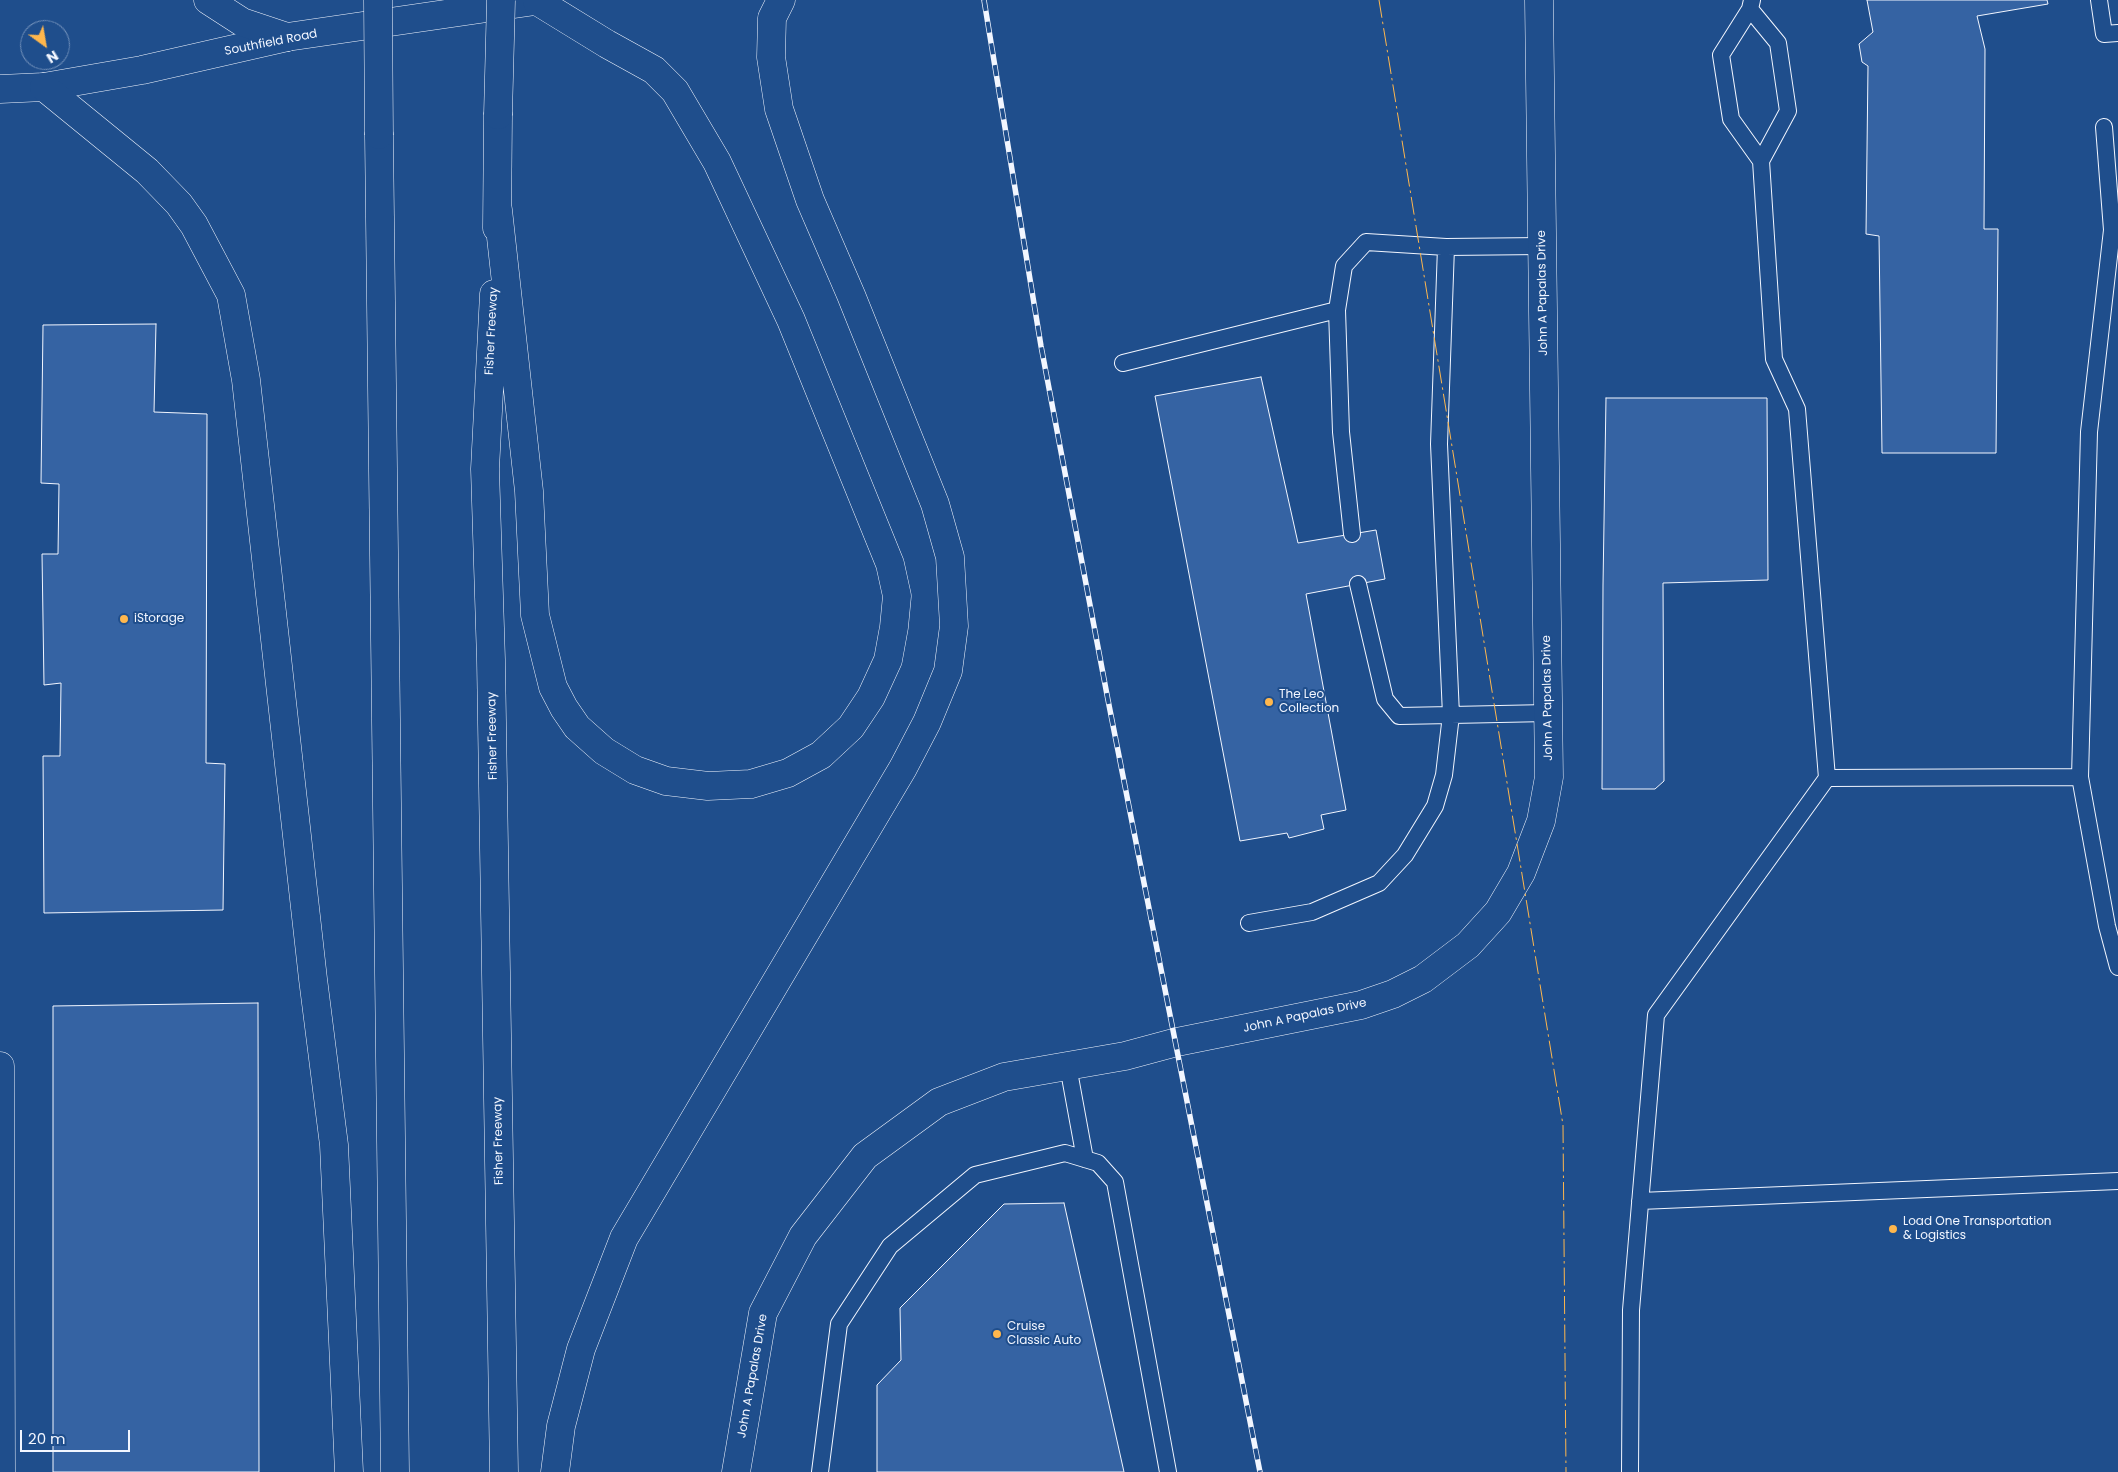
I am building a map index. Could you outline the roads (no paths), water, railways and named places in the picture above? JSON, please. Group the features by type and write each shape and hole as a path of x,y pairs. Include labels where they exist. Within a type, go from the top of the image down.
{"main road":[{"path":"208,0 242,22 287,37"},
{"path":"378,0 395,1472"},
{"name":"Fisher Freeway","path":"502,0 498,115 498,210 485,469 492,660 504,1472"},
{"path":"555,1472 560,1426 581,1349 624,1238 903,768 928,722 948,670 954,626 950,557 935,504 851,295 810,200 780,109 771,57 772,18 781,0"},
{"name":"John A Papalas Drive","path":"736,1472 763,1313 803,1236 865,1156 939,1102 1004,1077 1068,1066 1361,1006 1393,994 1423,979 1468,945 1498,912 1521,873 1543,812 1549,777 1539,0"},
{"path":"498,210 529,491 535,615 553,687 577,727 604,751 635,770 666,781 708,786 751,784 788,773 827,749 851,727 871,697 888,660 894,627 897,596 890,564 791,320 717,162 676,91 654,70 607,44 540,1"},
{"name":"Southfield Road","path":"0,89 44,87 142,70 287,37 540,1"},
{"path":"44,87 147,170 179,204 194,225 231,295 246,380 312,969 334,1145 349,1472"},
{"path":"0,1066 1,1465"}],"lane":[{"path":"2099,0 2104,34 2118,33"},
{"path":"1630,1472 1631,1310 1656,1015 1827,778 1797,409 1774,359 1761,161 1731,119 1722,55 1751,4 1778,43 1788,111 1761,161"},
{"path":"2104,127 2112,230 2089,432 2080,777 2107,926 2118,966"},
{"path":"1352,534 1341,432 1337,310 1344,266 1366,242 1446,247 1542,246"},
{"path":"1249,923 1312,912 1379,883 1405,855 1435,806 1444,775 1451,715 1439,444 1446,247"},
{"path":"1123,363 1337,310"},
{"path":"1358,584 1385,699 1399,716 1548,713"},
{"path":"1827,778 2080,777"},
{"path":"1068,1066 1085,1159"},
{"path":"820,1472 839,1324 890,1246 975,1175 1064,1153 1098,1164 1115,1182 1168,1472"},
{"path":"1640,1202 2118,1180"}],"railway":[{"path":"984,0 1041,346 1108,700 1260,1472"}],"place":[{"name":"iStorage","path":"124,619"},
{"name":"The Leo Collection","path":"1269,702"},
{"name":"Load One Transportation & Logistics","path":"1893,1229"},
{"name":"Cruise Classic Auto","path":"997,1334"}]}
